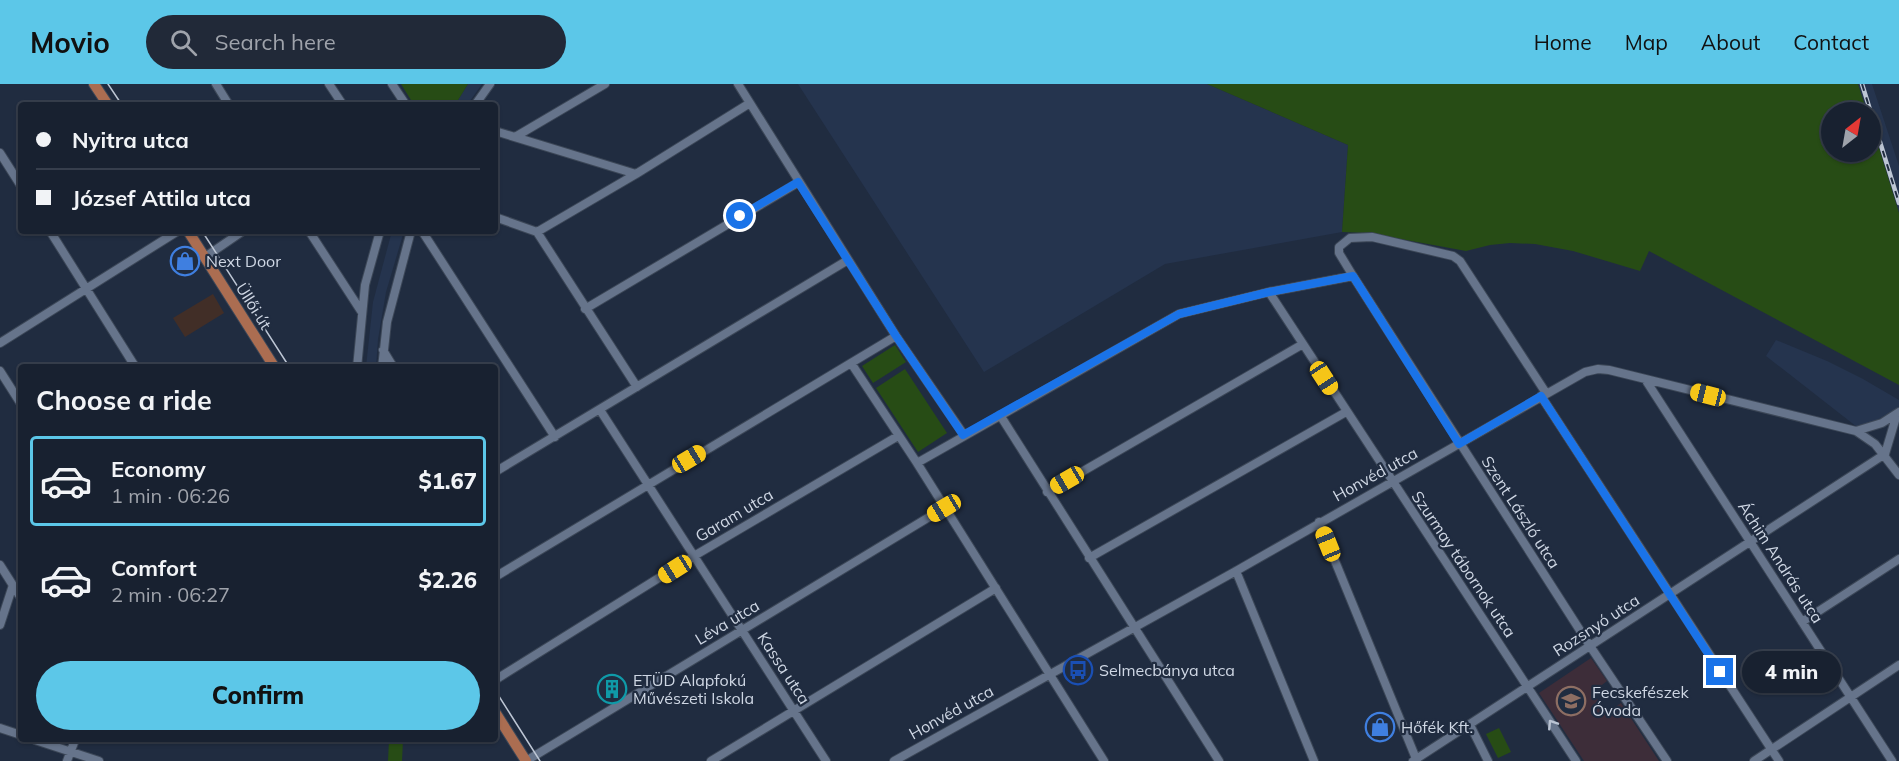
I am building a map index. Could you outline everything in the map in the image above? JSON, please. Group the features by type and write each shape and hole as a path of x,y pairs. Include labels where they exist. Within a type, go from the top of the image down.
{"main road":[{"path":"98,86 106,102"},
{"name":"Üllői út","path":"190,234 272,364"},
{"path":"498,717 526,761"}],"street":[{"path":"216,84 227,102"},
{"path":"329,84 341,102"},
{"path":"392,84 404,102"},
{"path":"477,102 490,84"},
{"path":"515,137 605,84"},
{"path":"738,84 896,336 963,435"},
{"path":"537,232 750,103"},
{"path":"498,132 636,174"},
{"path":"0,153 18,181"},
{"path":"585,309 798,182"},
{"path":"498,218 537,232 637,387"},
{"path":"52,234 134,364"},
{"path":"0,343 173,234"},
{"path":"204,256 238,234"},
{"path":"311,234 361,311"},
{"path":"357,364 365,285 379,234"},
{"path":"382,364 387,322 410,234"},
{"path":"424,234 555,437"},
{"name":"Szent László utca","path":"1544,395 1467,270 1453,256 1372,237 1350,238 1339,247 1339,253 1353,276 1459,444 1667,761"},
{"path":"498,470 848,260"},
{"path":"917,463 1167,320 1190,310 1353,276"},
{"name":"Szurmay tábornok utca","path":"1269,292 1576,761"},
{"path":"498,575 896,336"},
{"path":"1047,492 1303,344"},
{"path":"383,350 392,364"},
{"path":"851,363 917,463 1102,760"},
{"name":"Honvéd utca","path":"894,761 1236,571 1585,372 1598,369 1609,370 1856,431"},
{"path":"0,371 18,399"},
{"name":"Áchim András utca","path":"1645,379 1892,761"},
{"path":"1544,395 1669,596 1779,761"},
{"name":"Kassa utca","path":"600,410 826,761"},
{"path":"1089,558 1346,412"},
{"path":"1856,431 1872,427 1898,413"},
{"path":"1885,454 1898,413"},
{"path":"1000,415 1219,761"},
{"path":"1856,431 1866,436 1885,454 1898,474"},
{"name":"Garam utca","path":"498,678 694,556 898,436"},
{"name":"Rozsnyó utca","path":"1416,760 1885,454"},
{"name":"Léva utca","path":"526,761 944,508"},
{"path":"1319,522 1416,760"},
{"path":"1802,622 1899,558"},
{"path":"0,565 18,593"},
{"path":"1236,571 1314,761"},
{"path":"0,625 13,585"},
{"path":"711,761 996,588"},
{"path":"1754,761 1899,665"},
{"path":"1470,725 1488,761"},
{"path":"0,728 18,734"},
{"path":"41,742 99,761"},
{"path":"67,761 74,742"}],"shaded area":[{"path":"468,84 482,84 469,102 457,102"},
{"path":"798,84 1207,84 1348,145 1342,232 1165,264 984,372"},
{"path":"1858,84 1872,84 1878,102 1864,102"},
{"path":"1881,111 1899,166 1899,213 1881,154"},
{"path":"391,234 403,234 386,292 376,364 366,364 373,302"},
{"path":"213,294 224,313 185,337 173,318"},
{"path":"1776,340 1863,379 1899,400 1899,407 1872,423 1857,427 1766,356"},
{"path":"1591,658 1607,681 1593,692 1606,713 1621,703 1659,761 1584,761 1539,693"}],"green space":[{"path":"401,84 468,84 457,102 412,102"},
{"path":"1207,84 1858,84 1864,102 1821,102 1821,162 1881,162 1881,154 1899,213 1899,385 1649,251 1640,271 1573,251 1535,244 1490,245 1466,251 1368,233 1342,232 1348,145"},
{"path":"895,345 906,362 873,383 862,366"},
{"path":"905,369 947,433 918,452 876,388"},
{"path":"1499,728 1511,752 1498,758 1486,734"},
{"path":"389,742 403,742 402,761 388,761"}],"tram line":[{"path":"108,84 120,102"},
{"path":"204,234 287,364"},
{"path":"498,695 540,761"}],"railway":[{"path":"1862,84 1899,203"}],"place":[{"name":"Next Door","path":"185,261"},
{"name":"Selmecbánya utca","path":"1078,670"},
{"name":"ETÜD Alapfokú Művészeti Iskola","path":"612,689"},
{"name":"Fecskefészek Óvoda","path":"1571,701"},
{"name":"Hőfék Kft.","path":"1380,727"}],"route":[{"path":"740,216 798,182 896,336 963,435 1179,314 1269,292 1353,276 1459,444 1541,396 1720,672"}]}
